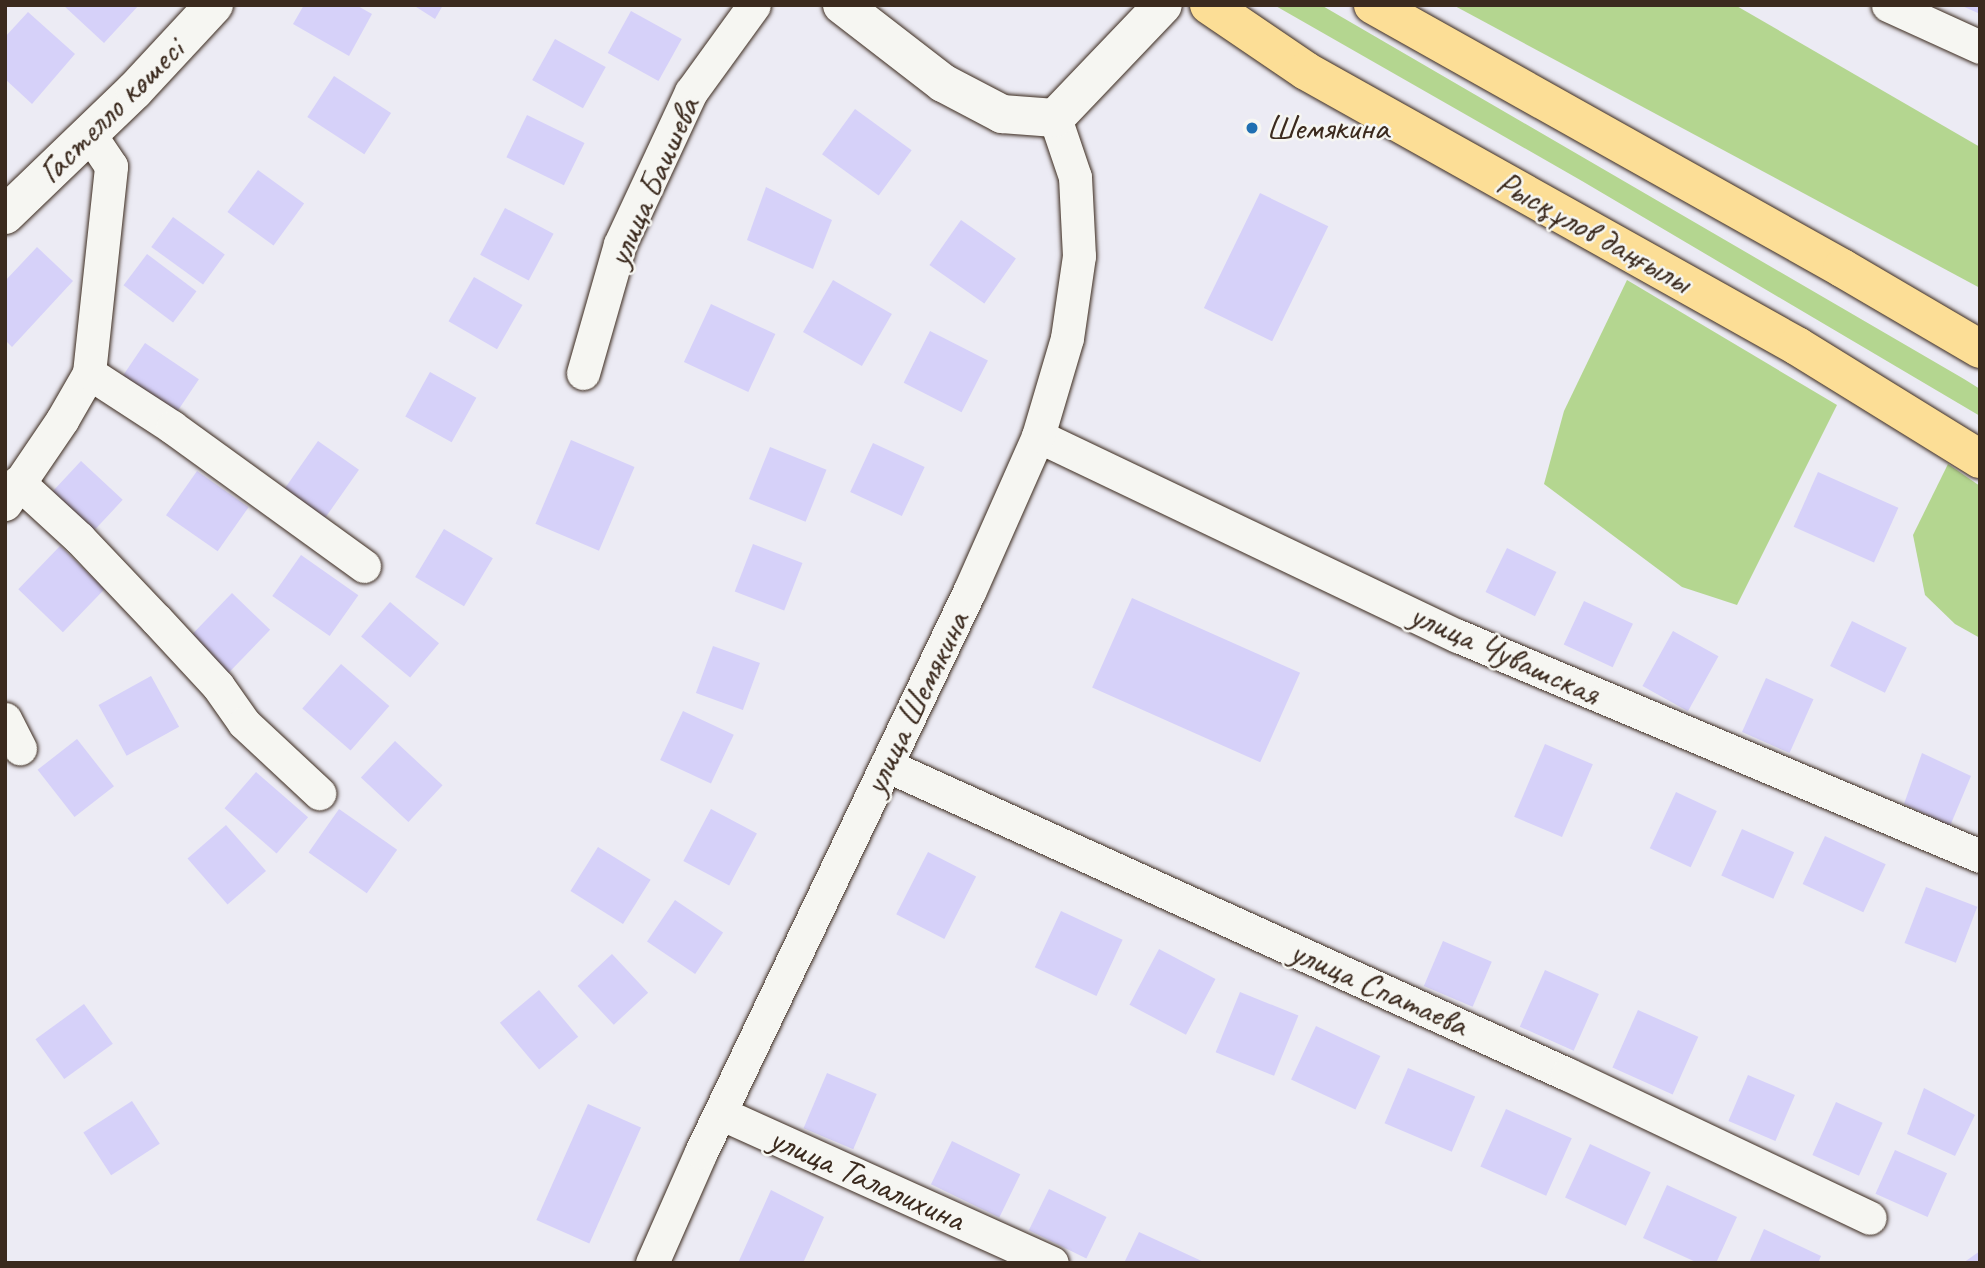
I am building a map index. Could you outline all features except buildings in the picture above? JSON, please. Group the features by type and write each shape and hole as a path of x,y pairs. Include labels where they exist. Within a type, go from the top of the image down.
{"main road":[{"name":"Рысқұлов даңғылы","path":"1209,5 1306,71 1797,346 1980,458"},
{"path":"1373,5 1842,268 1980,349"}],"street":[{"name":"Гастелло көшесі","path":"5,215 90,135 214,5"},
{"name":"улица Баишева","path":"583,373 620,244 685,105 754,5"},
{"path":"842,5 943,82 1003,114 1055,118 1164,5"},
{"path":"1888,5 1980,47"},
{"name":"улица Шемякина","path":"653,1263 720,1113 969,592 1038,436 1067,338 1079,256 1075,177 1055,118"},
{"path":"90,135 111,166 89,373 62,420 12,493 79,538 218,686 244,723 319,793"},
{"path":"89,373 172,427 365,566"},
{"name":"улица Чувашская","path":"1038,436 1458,636 1980,856"},
{"path":"5,719 20,748"},
{"name":"улица Спатаева","path":"886,765 1567,1073 1870,1218"},
{"name":"улица Талалихина","path":"720,1113 1052,1263"}],"green space":[{"path":"1274,5 1321,5 1964,379 1980,389 1980,416 1582,181"},
{"path":"1453,5 1735,5 1980,147 1980,288"},
{"path":"1627,280 1837,405 1737,605 1682,587 1544,484 1564,411"},
{"path":"1948,464 1980,486 1980,638 1955,624 1925,595 1913,535"}],"place":[{"name":"Шемякина","path":"1252,128"}]}
